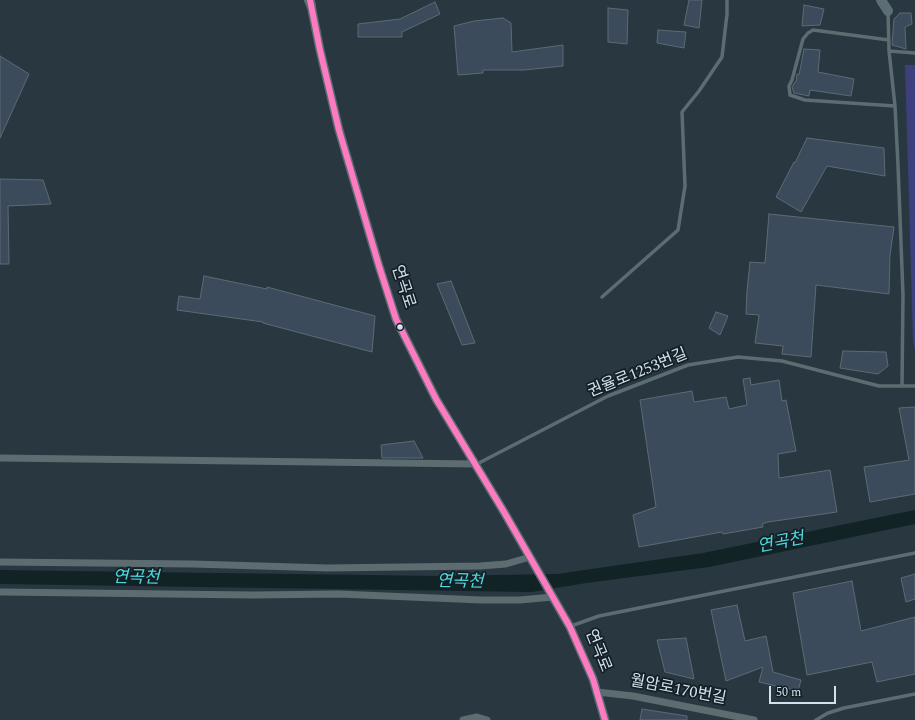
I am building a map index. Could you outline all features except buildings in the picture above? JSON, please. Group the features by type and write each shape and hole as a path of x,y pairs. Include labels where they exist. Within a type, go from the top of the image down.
{"main road":[{"path":"881,0 888,11"},
{"path":"888,11 889,0"}],"street":[{"name":"연곡로","path":"311,1 320,50 339,130 378,266 396,319 436,399 476,464 570,627 597,692 605,720"},
{"path":"0,458 476,464"},
{"path":"0,562 193,564 344,568 480,566 506,564 530,557"},
{"path":"0,592 253,595 339,594 481,600 520,600 553,597"},
{"name":"월암로170번길","path":"597,692 633,696 754,720"},
{"path":"463,720 476,717 487,720"}],"lane":[{"path":"602,298 678,230 685,186 682,112 699,91 722,57 727,14 727,0"},
{"path":"888,11 889,51 895,106 903,295 902,386"},
{"path":"889,40 813,30 803,39 792,80 788,86 790,95 805,100 895,106"},
{"path":"889,51 915,53"},
{"name":"권율로1253번길","path":"476,464 608,396 688,365 738,357 782,361 879,386 915,386"},
{"path":"570,627 599,616 915,553"},
{"path":"816,720 828,713 844,708 915,694"}],"shaded area":[{"path":"905,65 915,65 915,349 913,342"}],"water":[{"name":"연곡천","path":"915,510 915,524 709,567 586,583 532,592 0,584 0,570 438,576 557,574 703,553"}],"transit line":[{"path":"310,0 339,130 396,319 436,399 504,512 570,627 593,679 605,720"}]}
